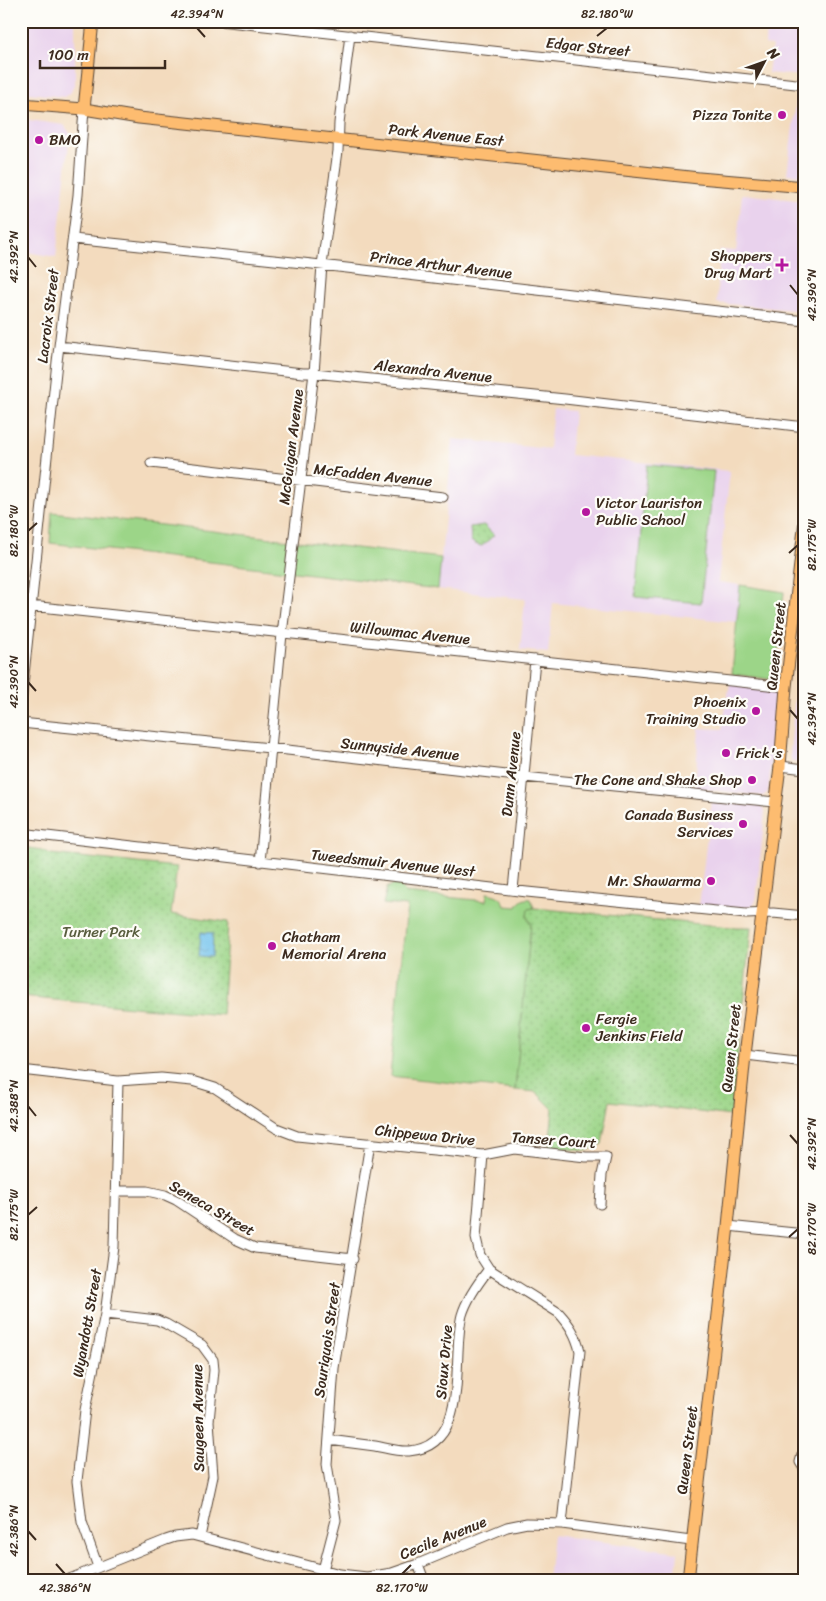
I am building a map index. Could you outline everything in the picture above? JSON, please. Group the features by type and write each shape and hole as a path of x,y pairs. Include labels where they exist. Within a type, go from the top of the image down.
{"main road":[{"name":"Lacroix Street","path":"84,109 93,21"},
{"name":"Park Avenue East","path":"21,104 84,109 139,118 700,178 805,187"},
{"name":"Queen Street","path":"688,1580 728,1226 745,1055 780,766 786,687 805,520"}],"street":[{"name":"Edgar Street","path":"219,21 805,85"},
{"name":"McGuigan Avenue","path":"260,862 282,634 314,373 322,265 338,150 350,35"},
{"name":"Lacroix Street","path":"21,703 59,346 78,195 84,109"},
{"name":"Prince Arthur Avenue","path":"73,239 322,265 805,321"},
{"name":"Alexandra Avenue","path":"59,346 565,399 805,427"},
{"name":"McFadden Avenue","path":"151,464 443,497"},
{"name":"Willowmac Avenue","path":"31,606 786,687"},
{"name":"Dunn Avenue","path":"513,890 535,660"},
{"name":"Sunnyside Avenue","path":"21,723 775,802"},
{"path":"780,766 805,769"},
{"name":"Tweedsmuir Avenue West","path":"21,833 513,890 731,913 773,913 805,916"},
{"path":"745,1055 805,1062"},
{"name":"Chippewa Drive","path":"21,1070 118,1081 138,1078 172,1078 201,1083 215,1088 276,1128 297,1136 483,1155 476,1238 480,1255 489,1269"},
{"name":"Wyandott Street","path":"98,1567 82,1522 77,1481 85,1410 105,1314 114,1247 118,1081"},
{"name":"Souriquois Street","path":"324,1570 336,1520 328,1464 334,1368 353,1259 370,1143"},
{"name":"Tanser Court","path":"483,1155 514,1149 586,1157 606,1157 602,1175 600,1204"},
{"name":"Seneca Street","path":"116,1191 146,1191 165,1195 176,1200 235,1239 255,1248 353,1259"},
{"path":"728,1226 805,1234"},
{"path":"489,1269 559,1313 572,1328 578,1343 580,1359 562,1524"},
{"name":"Sioux Drive","path":"330,1440 408,1451 426,1446 438,1438 451,1419 454,1405 459,1330 462,1314 468,1300 489,1269"},
{"name":"Saugeen Avenue","path":"105,1314 158,1320 202,1345 213,1360 214,1370 209,1421 213,1476 200,1537"},
{"path":"805,1453 802,1455 800,1462 805,1470"},
{"name":"Cecile Avenue","path":"67,1580 175,1536 192,1535 340,1574 367,1577 392,1573 507,1527 527,1523 562,1524 691,1541"},
{"path":"418,1564 424,1580"}],"shaded area":[{"path":"21,21 75,21 75,82 71,92 64,97 21,92"},
{"path":"766,21 805,21 805,76 768,73 772,46 765,45"},
{"path":"797,95 805,95 805,175 787,174"},
{"path":"22,119 64,125 70,133 56,257 21,251"},
{"path":"742,194 805,201 805,311 717,303 720,250 736,251"},
{"name":"Victor Lauriston Public School","path":"553,409 574,411 570,455 730,471 718,582 740,585 736,622 553,603 548,653 520,650 525,599 438,589 453,439 549,449"},
{"path":"799,647 805,648 805,763 792,762 790,755"},
{"path":"730,683 773,688 779,694 768,792 763,796 695,788 699,728 722,729"},
{"path":"711,802 760,805 765,811 756,900 748,908 699,907"},
{"path":"553,1535 678,1552 675,1580 548,1580"}],"green space":[{"path":"647,465 714,471 701,603 635,597"},
{"path":"52,512 441,558 438,589 50,543"},
{"path":"21,513 28,513 28,544 21,543"},
{"path":"484,525 494,535 482,546 471,541 470,527"},
{"path":"740,585 784,592 775,680 732,674"},
{"name":"Turner Park","path":"21,847 42,850 51,854 177,867 171,914 228,922 222,1015 21,997"},
{"path":"394,884 401,885 405,893 486,901 487,893 496,895 505,906 517,907 522,900 531,899 534,908 528,909 527,917 531,924 515,1090 390,1076 407,906 383,904 387,888"},
{"path":"535,908 731,927 751,927 731,1116 610,1101 602,1144 586,1151 549,1147 553,1109 536,1092 515,1090 531,924 527,917 528,909"}],"water":[{"path":"201,932 213,933 212,957 199,956"}],"place":[{"name":"Pizza Tonite","path":"782,115"},
{"name":"BMO","path":"39,140"},
{"name":"Shoppers Drug Mart","path":"782,265"},
{"name":"Victor Lauriston Public School","path":"586,512"},
{"name":"Phoenix Training Studio","path":"756,711"},
{"name":"Frick's","path":"726,753"},
{"name":"The Cone and Shake Shop","path":"752,780"},
{"name":"Canada Business Services","path":"743,824"},
{"name":"Mr. Shawarma","path":"711,881"},
{"name":"Chatham Memorial Arena","path":"272,946"},
{"name":"Fergie Jenkins Field","path":"586,1028"}]}
